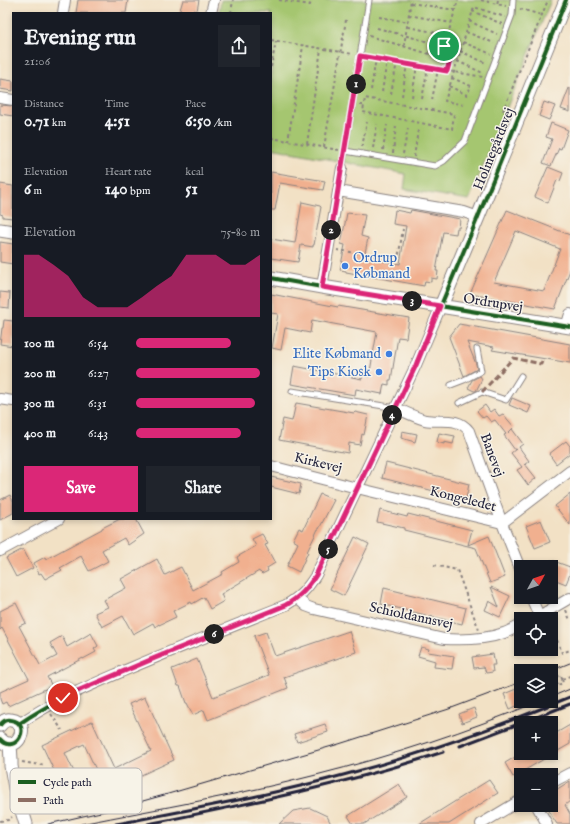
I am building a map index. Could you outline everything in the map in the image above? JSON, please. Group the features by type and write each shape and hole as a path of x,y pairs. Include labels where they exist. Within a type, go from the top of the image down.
{"street":[{"path":"63,12 65,0"},
{"path":"212,12 214,0"},
{"name":"Holmegårdsvej","path":"440,306 478,217 566,0"},
{"path":"0,98 12,100"},
{"path":"322,287 342,168"},
{"path":"338,191 464,212 478,217"},
{"path":"0,230 12,232"},
{"name":"Ordrupvej","path":"272,278 440,306 569,323"},
{"path":"19,724 46,706 74,692 286,605 297,598 308,587 316,575 416,365 440,306"},
{"path":"0,398 12,401"},
{"name":"Banevej","path":"396,408 418,418 457,422 466,427 469,431 517,560"},
{"name":"Kirkevej","path":"272,466 357,488"},
{"name":"Kongeledet","path":"357,488 502,523 570,471"},
{"path":"0,551 56,520"},
{"name":"Schioldannsvej","path":"297,598 306,606 314,609 444,639 465,640 483,638 503,634 514,629"},
{"path":"546,612 570,598"},
{"path":"0,723 12,720 19,724 21,728 21,737 18,740 14,743 5,741"},
{"path":"5,741 11,760 11,768"},
{"path":"558,780 570,773"},
{"path":"481,824 514,804"},
{"path":"540,812 547,824"}],"lane":[{"path":"342,168 369,0"},
{"path":"345,151 435,166 444,161 465,141 504,36 510,18 513,0"},
{"path":"451,384 464,380 481,371 477,349"},
{"path":"459,403 482,392 506,400 521,376"},
{"name":"Banevej","path":"292,391 396,408"}],"path":[{"path":"231,12 233,0"},
{"path":"279,0 297,2 310,6 311,0"},
{"path":"441,58 458,0"},
{"path":"482,0 542,15"},
{"path":"497,4 498,0"},
{"path":"502,0 502,5"},
{"path":"503,112 548,0"},
{"path":"404,46 411,1 455,10"},
{"path":"464,106 445,101 474,7 510,18"},
{"path":"472,11 507,26"},
{"path":"409,15 451,23"},
{"path":"379,17 408,22"},
{"path":"324,147 346,20"},
{"path":"469,22 504,36"},
{"path":"407,27 448,35"},
{"path":"377,28 444,46"},
{"path":"466,32 500,46"},
{"path":"364,34 450,60 447,71"},
{"path":"272,40 447,71 489,76"},
{"path":"272,62 276,41"},
{"path":"463,42 496,56"},
{"path":"288,141 303,46"},
{"path":"307,144 321,49"},
{"path":"460,51 493,66"},
{"path":"371,90 376,58"},
{"path":"382,92 387,60"},
{"path":"457,61 489,76"},
{"path":"391,94 397,62"},
{"path":"402,96 408,64"},
{"path":"412,97 417,66"},
{"path":"422,99 428,67"},
{"path":"432,100 438,69"},
{"path":"449,86 467,95 470,86 452,78"},
{"path":"365,98 454,114 452,129 363,112 364,106 365,98"},
{"path":"352,103 364,106"},
{"path":"361,154 367,122"},
{"path":"372,156 377,124"},
{"path":"382,157 387,126"},
{"path":"392,159 396,126"},
{"path":"402,161 408,128"},
{"path":"414,163 418,130"},
{"path":"272,138 345,151"},
{"path":"328,249 398,259 403,229"},
{"path":"434,565 457,570 483,638"},
{"path":"558,643 562,653 570,650"},
{"path":"558,677 560,676 562,679 570,676"},
{"path":"558,685 564,683 562,679"},
{"path":"53,717 62,730"},
{"path":"23,762 40,765 44,763"},
{"path":"0,821 8,820"}],"green space":[{"path":"221,0 551,0 469,200 404,189 406,174 272,148 272,12 219,12"}],"building":[{"path":"78,0 128,0 126,12 76,12"},
{"path":"183,0 199,0 197,11 179,12"},
{"path":"0,79 12,81 12,91 0,89"},
{"path":"570,88 570,112 561,109"},
{"path":"544,102 555,106 549,120 539,116"},
{"path":"0,105 12,106 12,116 0,114"},
{"path":"551,123 568,130 561,149 559,148 551,166 543,163 552,139 546,137"},
{"path":"548,167 563,173 560,181 557,180 548,203 535,197"},
{"path":"272,172 325,181 323,190 280,183 275,210 272,210"},
{"path":"0,184 12,186 12,218 3,217 3,215 0,214"},
{"path":"302,202 320,206 313,247 301,245 298,262 272,258 272,239 295,243"},
{"path":"395,210 410,213 411,210 460,219 459,228 457,228 456,234 443,232 436,271 438,271 437,279 431,278 431,282 425,281 424,286 340,270 345,245 341,244 347,213 365,215 361,236 368,238 364,258 400,264 406,226 393,224"},
{"path":"507,210 570,235 570,270 555,309 470,294","holes":["516,231 560,249 544,291 494,282"]},
{"path":"0,242 12,244 12,264 0,262"},
{"path":"0,292 10,293 9,308 0,307"},
{"path":"272,294 338,307 409,318 406,338 398,337 389,385 384,384 382,394 356,389 355,395 291,384 294,366 362,379 363,375 369,377 377,332 312,320 310,333 285,328 281,350 272,348 278,314 272,313"},
{"path":"4,320 12,321 12,346 0,344"},
{"path":"459,324 570,344 570,363 492,350 494,347 467,342 477,369 464,376 449,337"},
{"path":"480,376 482,379 476,391 468,388 472,380"},
{"path":"512,398 531,406 528,413 509,405"},
{"path":"296,403 368,415 364,435 362,434 360,445 349,443 348,453 279,440 283,419 292,421"},
{"path":"485,405 490,412 494,409 499,416 503,414 514,427 512,429 523,444 519,447 529,461 525,464 536,478 528,485 517,470 522,467 511,453 515,450 504,435 506,434 495,420 491,422 486,416 483,418 477,411"},
{"path":"402,431 417,434 415,442 401,438"},
{"path":"439,433 455,436 453,444 437,442"},
{"path":"566,441 570,446 570,453 556,464 549,454"},
{"path":"386,463 469,484 466,499 382,478"},
{"path":"272,477 301,484 299,494 272,487"},
{"path":"320,494 334,500 318,529 299,572 287,566 298,543 293,540 299,528 303,530"},
{"path":"570,494 570,525 555,506"},
{"path":"10,495 12,499 12,514 0,520 0,500"},
{"path":"380,510 407,517 408,514 472,530 468,545 489,536 505,577 490,583 476,548 377,522"},
{"path":"118,520 137,520 144,534 128,545 124,538 102,550 108,561 89,571 81,556 60,568 62,570 45,579 41,573 39,574 34,563 45,557 46,559"},
{"path":"541,520 550,542 535,548 526,526"},
{"path":"262,534 268,544 265,545 275,563 267,568 268,571 262,574 259,571 221,594 224,601 210,609 204,597 192,604 191,602 173,611 176,617 155,627 153,623 133,634 123,616 102,627 95,613 108,607 104,600 126,588 121,579 157,559 165,575 181,567 193,590 223,574 222,572 239,562 237,557 256,546 252,539"},
{"path":"355,537 369,544 344,596 330,589"},
{"path":"23,549 33,568 16,577 6,558"},
{"path":"558,563 570,567 570,574 566,584 558,581"},
{"path":"491,587 510,596 500,617 485,610 489,601 499,607"},
{"path":"384,588 466,608 462,624 381,604"},
{"path":"16,603 26,623 19,626 40,665 57,656 50,643 62,636 67,647 91,633 98,646 94,649 96,652 47,677 52,686 8,706 6,702 2,704 0,692 29,679 2,628 0,630 0,611"},
{"path":"349,631 356,652 284,677 288,688 208,720 204,710 193,715 186,703 180,686 178,686 172,669 197,659 213,697 269,675 254,636 266,632 275,656"},
{"path":"421,647 429,649 428,652 454,656 452,669 434,667 435,661 418,656"},
{"path":"493,654 495,665 492,665 493,672 486,673 484,667 474,668 472,657"},
{"path":"514,690 514,707 510,709 504,694"},
{"path":"145,697 174,760 142,775 142,768 116,768 151,751 129,704"},
{"path":"474,708 477,717 462,723 459,714"},
{"path":"92,721 114,768 95,768 84,744 65,753 72,768 53,768 42,745"},
{"path":"325,724 328,732 297,742 294,734"},
{"path":"570,725 570,744 558,751 558,732"},
{"path":"514,758 514,760 542,760 529,768 514,768 513,777 505,763"},
{"path":"489,780 498,793 449,824 419,824"},
{"path":"570,781 570,801 565,805 570,814 570,824 557,824 550,812 558,812 558,789"},
{"path":"399,784 407,797 364,824 353,824 348,816"},
{"path":"310,808 327,816 331,824 279,824 293,811"}],"tram line":[{"path":"558,668 570,663"},
{"path":"142,801 339,744 449,709 514,685"},
{"path":"558,694 570,689"},
{"path":"142,812 258,789 344,768 429,742 485,723 522,708"},
{"path":"48,824 92,814"},
{"path":"81,824 132,814"}],"railway":[{"path":"116,824 318,782 404,758 515,719 570,697"},
{"path":"540,716 570,704"},
{"path":"460,746 514,726"},
{"path":"148,824 334,784 443,752"}],"marked path":[{"path":"482,392 513,358 541,364 542,361"}],"cycle path":[{"path":"19,724 45,708 128,669 286,605 300,595 310,584 316,575 416,365 566,0"},
{"path":"272,278 570,327"},
{"path":"0,725 2,722 11,720 18,722 21,727 20,737 16,742 12,744 6,743 0,739"}],"place":[{"name":"Ordrup Købmand","path":"345,266"},
{"name":"Elite Købmand","path":"389,354"},
{"name":"Tips Kiosk","path":"379,372"}],"route":[{"path":"63,698 155,658 286,605 297,598 308,587 316,575 416,365 440,306 322,287 360,56 447,71 450,60 441,58 444,46"}]}
